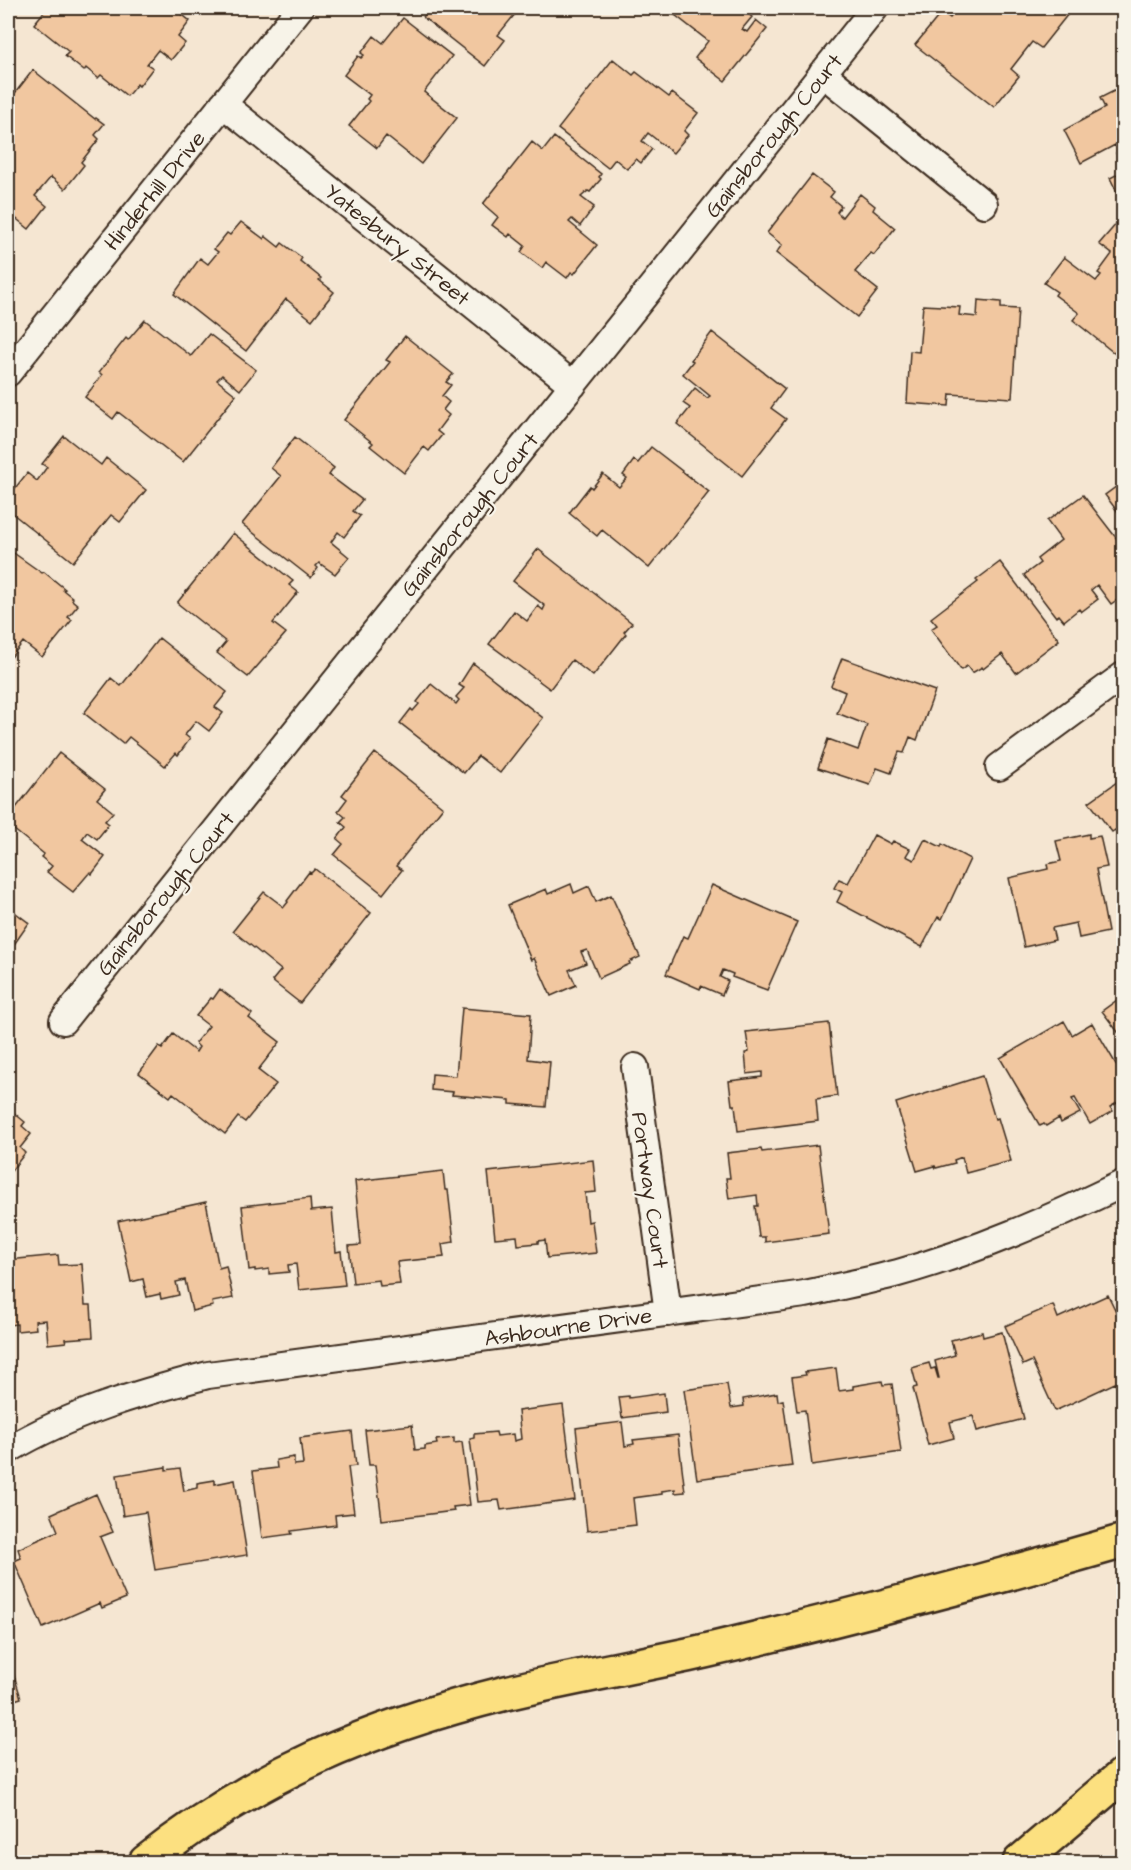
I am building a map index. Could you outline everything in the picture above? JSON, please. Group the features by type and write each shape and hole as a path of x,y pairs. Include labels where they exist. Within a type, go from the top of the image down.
{"highway":[{"path":"146,1863 185,1831 276,1776 329,1751 393,1726 505,1693 705,1651 924,1596 1124,1541"},
{"path":"1020,1863 1124,1774"}],"street":[{"name":"Hinderhill Drive","path":"8,373 300,8"},
{"name":"Gainsborough Court","path":"63,1021 875,8"},
{"path":"822,74 984,204"},
{"name":"Yatesbury Street","path":"223,104 573,385"},
{"path":"999,767 1124,675"},
{"name":"Portway Court","path":"635,1067 668,1313"},
{"name":"Ashbourne Drive","path":"11,1441 132,1396 208,1376 805,1294 898,1273 971,1250 1043,1222 1124,1183"}],"building":[{"path":"47,8 72,8 80,13 84,8 174,8 190,21 178,37 185,43 171,60 158,50 147,64 153,68 139,86 137,84 127,96 101,75 98,78 86,68 84,71 65,56 69,52 34,24"},
{"path":"430,8 520,8 498,35 505,40 485,66 423,17"},
{"path":"666,8 750,8 746,12 752,17 742,29 747,32 756,20 767,29 725,81 695,58 708,41"},
{"path":"958,8 1072,9 1041,48 1032,42 1011,69 1019,76 994,107 915,45 942,12 950,18"},
{"path":"403,18 452,56 424,92 457,118 421,164 386,136 377,148 349,126 369,101 367,99 370,95 344,75 358,56 361,58 364,55 361,53 374,36 383,43"},
{"path":"613,59 633,75 636,72 669,97 672,93 698,113 684,131 688,135 673,153 648,133 642,141 652,149 641,163 636,159 627,169 615,159 608,168 558,129"},
{"path":"33,70 104,124 95,135 99,139 81,162 84,165 65,189 51,177 35,196 47,206 29,229 8,212 8,102"},
{"path":"1124,86 1124,168 1116,153 1119,151 1115,145 1081,163 1064,130 1105,108 1100,98"},
{"path":"554,137 601,174 599,177 601,179 590,192 588,191 581,197 594,207 580,226 572,219 569,222 597,245 574,274 571,272 567,278 546,262 542,268 521,252 525,246 510,234 508,237 492,225 498,217 483,204 532,142 543,151"},
{"path":"1124,171 1124,198 1120,198 1110,178"},
{"path":"812,175 834,192 830,197 841,206 837,212 842,217 860,194 875,206 873,210 895,228 874,255 871,253 855,272 878,290 857,317 776,253 782,245 767,233"},
{"path":"1123,216 1124,361 1073,320 1079,313 1055,295 1057,292 1044,283 1064,257 1096,281 1101,275 1098,273 1112,254 1099,244"},
{"path":"241,222 264,239 265,236 279,247 282,243 302,258 300,261 334,292 312,320 286,299 246,351 174,294 200,258 208,264 218,252 214,249 227,233 230,235"},
{"path":"978,300 1001,302 1001,308 1018,309 1012,398 950,394 949,406 907,403 910,351 919,352 923,305 960,307 959,315 977,317"},
{"path":"145,320 191,356 209,334 256,370 240,390 222,375 217,380 236,395 183,462 118,412 113,419 85,397 102,375 99,372 126,338 128,340"},
{"path":"712,332 785,389 771,408 786,419 742,476 677,424 690,408 683,403 695,388 707,398 710,396 683,374"},
{"path":"405,336 453,374 446,382 451,385 442,396 449,402 443,410 449,415 437,431 442,435 429,451 424,447 404,473 370,446 373,443 344,420 390,362 386,360"},
{"path":"64,436 101,465 106,458 146,490 120,522 111,515 73,562 8,510 8,504 15,494 12,492 27,473 37,481 47,467 42,464"},
{"path":"295,437 334,468 329,475 362,500 353,511 360,516 344,537 338,532 331,542 349,557 335,574 319,563 311,578 242,524 281,476 271,468"},
{"path":"651,447 709,492 649,568 602,530 597,536 569,513 590,486 592,488 603,474 619,487 627,478 623,475 634,460 638,463"},
{"path":"1124,481 1124,520 1105,495"},
{"path":"1083,495 1124,548 1124,595 1111,604 1097,585 1091,590 1098,599 1081,612 1079,609 1064,621 1059,615 1056,617 1024,575 1040,563 1037,559 1061,540 1047,521"},
{"path":"233,533 293,581 289,585 298,592 273,623 286,633 248,677 217,653 226,642 177,603"},
{"path":"8,549 42,573 44,572 65,589 63,590 78,605 68,617 72,620 42,657 23,642 8,661"},
{"path":"538,549 632,623 593,676 572,660 550,689 489,644 514,611 527,621 538,606 543,610 545,606 513,581"},
{"path":"1000,562 1059,640 1016,673 1002,654 983,669 982,667 972,673 967,666 961,670 931,629 937,625 931,618"},
{"path":"159,638 227,692 215,707 223,713 209,731 196,721 185,735 190,739 178,755 176,753 165,766 129,737 123,744 84,713 111,678 121,686"},
{"path":"842,658 935,691 917,740 910,737 904,753 899,752 891,773 877,768 870,785 818,768 828,739 858,750 867,725 837,713 845,692 831,686"},
{"path":"473,663 543,718 500,773 478,756 464,773 400,723 411,709 413,711 419,704 417,702 431,684 456,704 459,700 456,697 464,688 459,685"},
{"path":"59,753 105,789 97,799 113,812 105,821 109,824 97,839 87,832 82,839 105,857 92,874 90,872 73,892 47,872 52,866 41,857 44,854 8,825 8,818"},
{"path":"375,753 443,807 396,866 402,870 383,894 334,855 343,844 337,839 346,827 340,822 345,817 338,811 347,799 342,795"},
{"path":"1124,777 1124,842 1115,830 1112,832 1089,802"},
{"path":"1089,834 1089,838 1100,836 1107,867 1096,869 1108,932 1079,938 1076,923 1052,928 1055,940 1024,947 1009,878 1048,869 1047,864 1061,861 1056,841"},
{"path":"874,835 891,844 893,841 910,849 906,856 914,860 925,839 941,847 942,844 970,859 942,919 938,917 922,947 837,902 842,892 834,888 839,879 848,883"},
{"path":"315,869 371,913 300,1003 272,981 281,970 233,931 264,892 284,907 309,872"},
{"path":"571,884 574,893 589,886 596,902 611,895 640,957 599,978 587,950 581,952 586,963 569,970 576,985 551,996 534,958 531,960 508,905 546,889 548,894"},
{"path":"712,885 797,922 767,990 732,977 733,974 723,970 720,977 728,981 722,995 701,986 700,989 666,974 683,936 688,938"},
{"path":"8,907 29,923 8,953"},
{"path":"220,989 252,1014 249,1018 280,1042 258,1070 276,1084 245,1122 238,1117 225,1134 173,1093 170,1097 139,1073 159,1046 162,1049 173,1034 196,1052 199,1047 195,1043 209,1026 196,1016"},
{"path":"1124,995 1124,1040 1102,1011"},
{"path":"462,1008 531,1014 528,1059 550,1062 546,1107 510,1104 510,1100 452,1095 453,1092 431,1090 432,1074 456,1076"},
{"path":"1064,1021 1072,1035 1092,1023 1124,1078 1124,1099 1110,1107 1113,1111 1090,1124 1075,1098 1072,1099 1080,1113 1061,1123 1059,1118 1046,1126 1044,1124 1040,1126 1000,1058"},
{"path":"829,1023 837,1096 816,1099 818,1121 738,1131 729,1081 762,1077 762,1072 747,1074 745,1053 749,1052 746,1032"},
{"path":"982,1076 1011,1161 966,1173 962,1157 954,1160 955,1163 917,1171 896,1103"},
{"path":"8,1108 25,1122 22,1126 31,1134 20,1148 25,1153 8,1175"},
{"path":"818,1145 829,1234 765,1242 765,1237 759,1237 755,1206 758,1206 757,1195 729,1199 726,1178 730,1178 727,1153 761,1149 762,1152"},
{"path":"593,1160 596,1192 585,1193 588,1222 592,1221 596,1253 547,1258 545,1240 518,1245 517,1236 495,1238 488,1172"},
{"path":"443,1171 445,1190 448,1190 454,1242 442,1244 444,1257 397,1262 400,1284 380,1286 379,1280 353,1283 349,1246 361,1245 355,1181"},
{"path":"310,1198 311,1211 332,1209 336,1252 341,1251 345,1285 299,1290 296,1264 288,1265 289,1272 269,1274 269,1269 249,1270 242,1206"},
{"path":"206,1202 219,1268 226,1266 233,1298 212,1302 213,1306 192,1311 185,1280 176,1282 179,1295 161,1299 160,1294 147,1297 143,1279 131,1282 118,1221"},
{"path":"58,1255 59,1265 82,1264 85,1305 91,1305 93,1337 65,1339 66,1342 48,1344 46,1320 35,1321 36,1329 17,1331 17,1324 8,1325 8,1260"},
{"path":"1108,1295 1124,1328 1124,1392 1120,1394 1115,1383 1055,1411 1032,1361 1023,1365 1005,1326 1053,1305 1058,1318"},
{"path":"982,1332 983,1337 1002,1332 1024,1419 977,1431 973,1416 950,1422 954,1438 928,1445 913,1388 917,1387 912,1368 929,1363 931,1369 935,1368 939,1378 935,1361 955,1355 951,1340"},
{"path":"836,1368 839,1391 882,1381 883,1385 892,1384 901,1452 812,1465 805,1410 797,1411 792,1377 806,1375 805,1372"},
{"path":"727,1384 731,1408 744,1406 743,1399 777,1393 778,1401 783,1400 792,1466 697,1479 684,1390"},
{"path":"664,1393 666,1412 622,1418 619,1397 629,1396 629,1398"},
{"path":"563,1405 575,1500 501,1510 499,1500 478,1502 470,1439 474,1438 474,1434 496,1432 497,1436 513,1434 514,1441 521,1439 518,1411"},
{"path":"622,1422 625,1446 634,1444 633,1440 678,1435 685,1492 675,1493 675,1489 662,1491 662,1494 633,1498 636,1525 587,1531 576,1428"},
{"path":"412,1425 415,1450 437,1444 436,1440 454,1438 454,1443 462,1442 470,1505 453,1507 454,1511 382,1520 375,1465 369,1465 365,1430"},
{"path":"352,1431 356,1466 348,1467 354,1513 335,1515 336,1525 291,1531 292,1534 262,1538 253,1471 277,1468 276,1460 294,1457 294,1465 303,1464 300,1438"},
{"path":"166,1467 166,1470 180,1468 184,1491 197,1488 197,1483 215,1480 215,1484 235,1480 247,1555 155,1570 146,1512 123,1516 117,1475"},
{"path":"96,1494 113,1532 100,1537 126,1598 102,1608 100,1603 43,1628 14,1561 21,1558 18,1549 58,1531 51,1514"},
{"path":"8,1656 21,1698 8,1702"}]}
